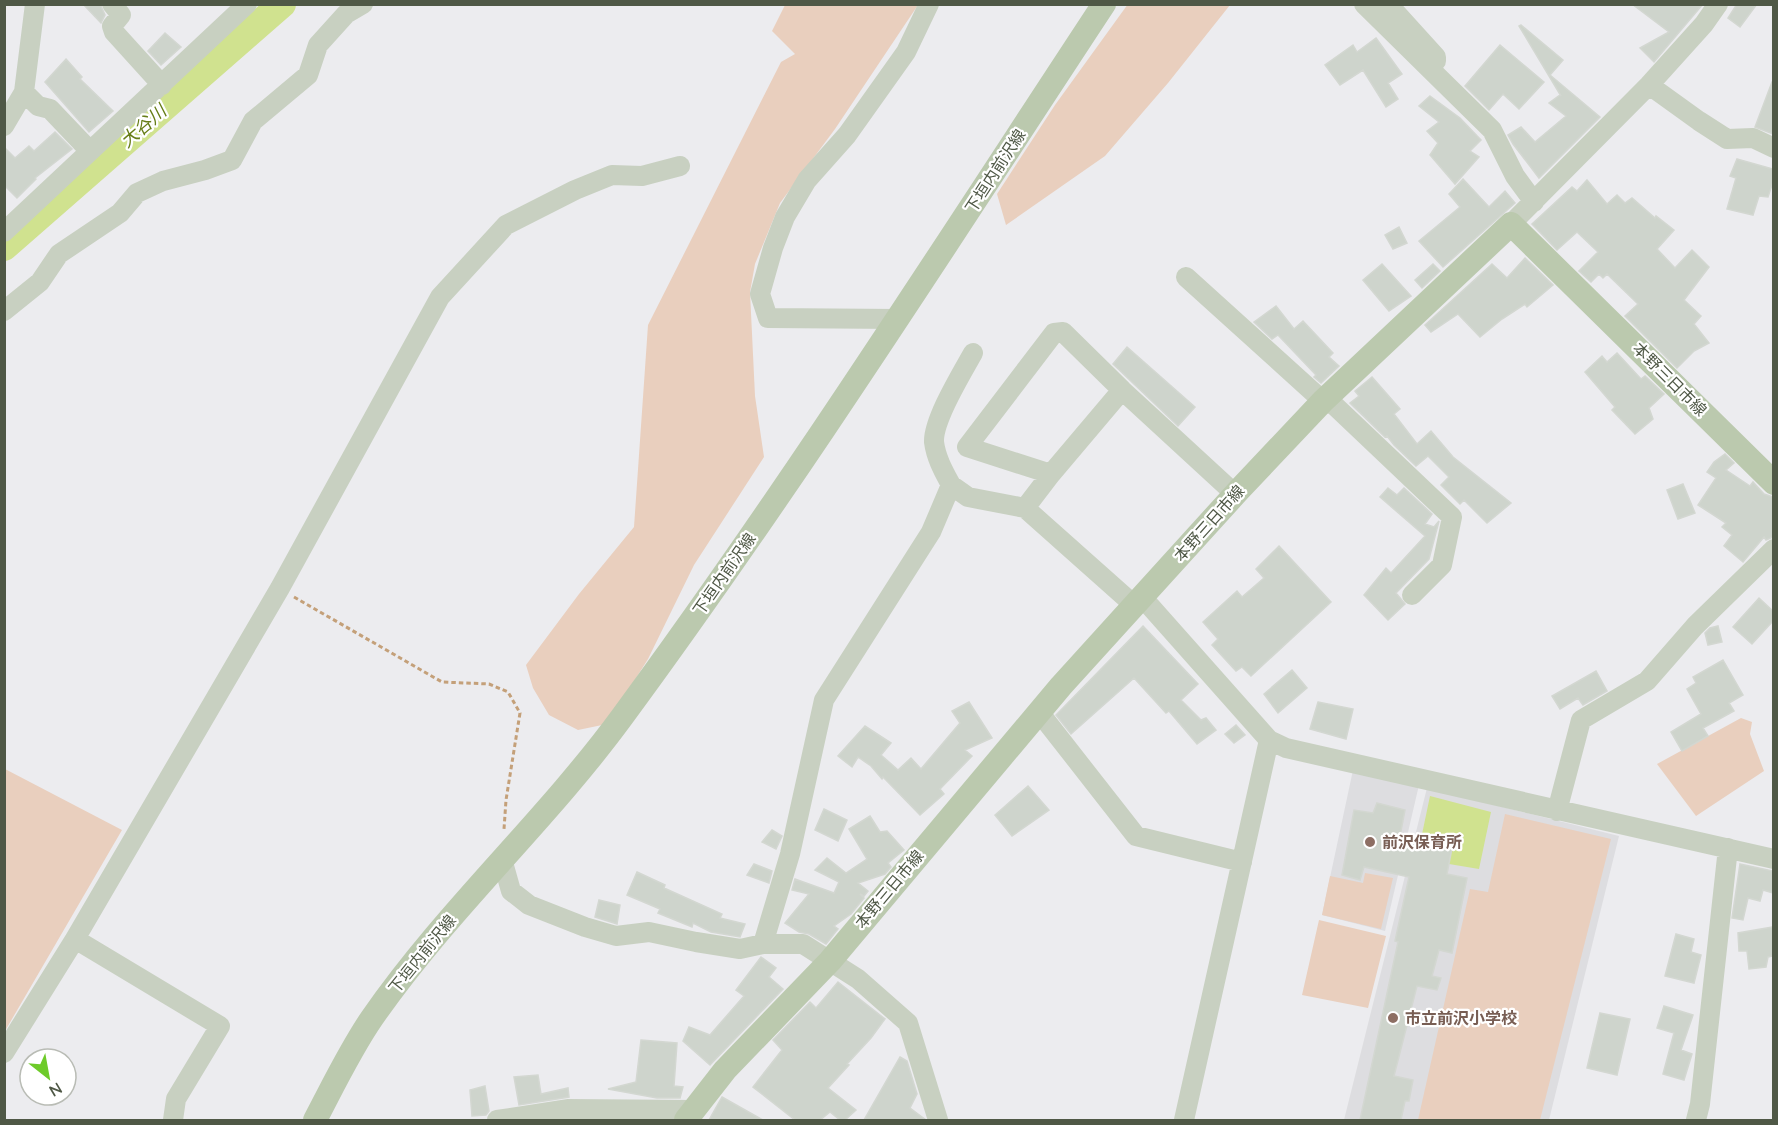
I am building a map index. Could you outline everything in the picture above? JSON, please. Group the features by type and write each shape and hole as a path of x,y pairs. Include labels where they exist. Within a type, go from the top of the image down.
{"main road":[{"name":"下垣内前沢線","path":"315,1120 370,1020 406,972 560,793 632,704 768,511 898,319 1104,4"},
{"name":"本野三日市線","path":"690,1115 725,1070 830,961 1039,712 1235,494 1323,400 1511,224 1773,483"}],"street":[{"path":"4,126 24,92 34,4"},
{"path":"112,4 121,15 112,26 114,32 162,85"},
{"path":"4,232 247,4"},
{"path":"4,311 40,282 59,254 120,213 138,193 163,181 232,160 253,121 308,75 318,45 346,14 363,4"},
{"path":"898,319 768,318 760,294 773,248 785,217 807,180 847,135 906,52 929,4"},
{"path":"1364,4 1492,130 1515,176 1534,201"},
{"path":"1388,4 1436,57 1436,74"},
{"path":"1511,224 1649,85 1704,24 1718,4"},
{"path":"1649,85 1699,122 1727,139 1753,138 1773,148"},
{"path":"24,92 38,106 50,109 90,151"},
{"path":"4,1053 75,939 280,588 440,297 506,225 575,190 612,175 642,176 680,165"},
{"path":"1186,277 1323,400 1334,405 1452,517 1442,565 1412,595"},
{"path":"1051,474 968,447 1053,333 1063,332 1235,494"},
{"path":"973,353 945,405 934,440 939,463 951,485 968,497 1025,507 1138,601 1269,740 1286,748 1773,859"},
{"path":"1025,507 1122,390"},
{"path":"764,944 790,854 824,700 931,532 951,485"},
{"path":"1557,811 1581,720 1647,681 1695,626 1773,549"},
{"path":"1039,712 1136,836 1242,862"},
{"path":"1184,1120 1269,740"},
{"path":"1696,1120 1700,1104 1728,848"},
{"path":"502,859 511,891 529,905 585,927 616,936 649,932 740,949 764,944 803,944 858,980 908,1023 938,1120"},
{"path":"75,939 220,1026 176,1099 173,1120"},
{"path":"497,1120 570,1109 690,1115"}],"path":[{"path":"280,588 442,682 489,684 508,692 520,713 506,800 503,826 507,840 502,859"}],"shaded area":[{"path":"1128,4 1230,5 1168,83 1105,156 1006,225 997,194 1055,105"},
{"path":"785,5 918,5 835,129 780,203 755,264 750,292 755,396 764,457 694,565 648,659 607,724 578,730 549,715 533,688 526,665 579,594 634,527 648,325 781,62 795,54 772,31"},
{"path":"1741,718 1752,722 1750,734 1764,771 1696,816 1657,764"},
{"path":"5,769 122,830 5,1031"},
{"path":"1353,770 1419,785 1385,931 1322,915"},
{"path":"1427,788 1619,836 1549,1120 1344,1120"},
{"path":"1430,796 1491,812 1479,869 1449,864 1453,843 1421,839"},
{"path":"1505,814 1611,839 1540,1120 1418,1120 1470,889 1488,892"},
{"path":"1365,873 1393,878 1381,929 1322,915 1330,876 1363,883"},
{"path":"1319,920 1386,936 1368,1008 1302,995"}],"building":[{"path":"83,4 100,4 105,15 101,23"},
{"path":"1632,4 1703,4 1654,62 1640,48 1669,32"},
{"path":"1737,4 1757,4 1740,27 1728,18"},
{"path":"1521,25 1563,60 1550,75 1600,117 1539,178 1508,135 1521,127 1535,142 1566,116 1549,103 1561,96 1519,26"},
{"path":"165,33 181,47 161,65 148,51"},
{"path":"1376,38 1402,74 1388,83 1398,99 1386,107 1363,70 1340,85 1325,65 1353,45 1357,52"},
{"path":"1500,45 1544,82 1519,109 1503,94 1489,110 1465,86"},
{"path":"66,59 82,77 80,79 113,111 89,132 45,82"},
{"path":"1773,82 1773,134 1755,127"},
{"path":"1430,96 1460,118 1481,140 1470,151 1479,157 1455,184 1430,155 1438,143 1427,131 1439,122 1419,106"},
{"path":"55,132 72,149 35,178 17,198 4,185 4,147 15,158 29,146 34,151"},
{"path":"1737,159 1773,169 1773,182 1768,197 1759,196 1753,215 1727,209 1736,178 1730,176"},
{"path":"1463,179 1489,207 1505,191 1515,203 1443,267 1419,241 1460,207 1449,194"},
{"path":"1587,180 1607,204 1617,195 1625,203 1632,198 1655,218 1656,216 1674,230 1657,249 1675,268 1692,250 1709,267 1684,300 1701,316 1694,324 1709,343 1694,351 1677,368 1625,316 1638,304 1607,274 1603,278 1599,274 1591,282 1579,271 1598,252 1577,232 1557,250 1532,224 1572,187 1577,191"},
{"path":"1399,227 1407,243 1393,249 1385,235"},
{"path":"1525,258 1553,285 1527,307 1525,304 1480,337 1458,314 1431,332 1425,325 1492,264 1507,278"},
{"path":"1382,264 1411,296 1389,311 1363,280"},
{"path":"1433,264 1440,271 1422,288 1415,280"},
{"path":"1276,306 1294,329 1303,321 1333,353 1329,357 1339,366 1321,383 1278,335 1272,339 1254,322"},
{"path":"1127,347 1195,407 1178,426 1113,364"},
{"path":"1617,353 1641,379 1645,376 1664,394 1649,408 1653,419 1635,434 1612,410 1615,407 1585,372 1602,356 1607,362"},
{"path":"1372,377 1400,409 1394,414 1417,444 1431,431 1453,457 1511,503 1487,523 1464,500 1460,504 1441,485 1449,477 1428,456 1416,466 1350,403 1359,396 1355,391"},
{"path":"1725,454 1734,463 1726,470 1750,486 1753,482 1764,494 1773,497 1773,537 1766,540 1764,537 1743,562 1724,546 1732,535 1722,527 1726,523 1698,505 1716,478 1707,472 1714,462"},
{"path":"1683,484 1695,513 1678,519 1667,490"},
{"path":"1388,488 1397,495 1404,488 1432,514 1425,524 1434,527 1439,521 1429,559 1396,593 1405,604 1388,620 1364,595 1386,568 1391,573 1425,536 1380,497"},
{"path":"1279,546 1331,602 1251,676 1242,667 1236,671 1212,645 1218,639 1203,622 1237,591 1242,597 1264,578 1256,569"},
{"path":"1759,598 1773,611 1773,621 1752,644 1733,627"},
{"path":"1143,626 1198,684 1181,700 1201,720 1206,718 1216,730 1197,744 1169,711 1166,713 1134,678 1071,734 1056,715"},
{"path":"1718,626 1722,642 1708,645 1705,633 1710,628"},
{"path":"1723,660 1743,695 1729,703 1734,711 1703,728 1708,736 1682,751 1671,732 1701,714 1687,689 1696,683 1693,677"},
{"path":"1292,670 1307,688 1278,713 1264,694"},
{"path":"1596,671 1607,691 1583,705 1578,698 1560,709 1552,696"},
{"path":"969,702 992,738 965,750 972,756 940,789 944,794 920,815 871,766 858,757 852,767 838,756 865,726 891,743 881,755 898,770 911,758 921,769 960,723 952,711"},
{"path":"1318,702 1353,709 1346,739 1310,729"},
{"path":"1236,725 1245,735 1234,743 1225,734"},
{"path":"1028,786 1049,810 1012,836 995,815"},
{"path":"1377,803 1405,810 1400,836 1453,843 1447,874 1467,878 1452,953 1439,950 1432,976 1441,978 1437,990 1417,986 1394,1076 1413,1080 1409,1101 1405,1101 1401,1120 1360,1120 1398,942 1395,941 1409,877 1364,867 1360,880 1342,875 1354,810 1373,813"},
{"path":"824,809 847,820 838,841 815,830"},
{"path":"870,816 880,832 887,831 904,850 888,863 891,867 885,874 858,883 868,891 864,896 860,894 864,898 851,914 834,926 838,929 826,944 785,923 809,894 792,890 795,879 834,893 839,882 815,870 827,858 846,873 867,859 849,829"},
{"path":"772,830 782,836 776,849 762,842"},
{"path":"754,864 772,871 769,883 747,875"},
{"path":"1740,864 1773,871 1773,893 1763,890 1760,901 1748,898 1743,920 1732,918"},
{"path":"637,872 665,885 664,888 722,914 720,918 745,924 740,937 711,932 693,923 692,927 658,913 660,909 627,895"},
{"path":"599,900 620,905 617,924 595,917"},
{"path":"1773,927 1773,956 1768,957 1766,967 1749,969 1747,951 1739,951 1738,933"},
{"path":"1676,934 1694,939 1691,952 1701,955 1694,983 1665,976"},
{"path":"761,957 776,968 769,977 783,989 710,1065 683,1041 689,1027 710,1035 744,996 736,990"},
{"path":"838,982 885,1019 828,1088 856,1110 845,1120 840,1120 830,1112 820,1120 795,1120 753,1087 782,1050 773,1040 810,1002 816,1008"},
{"path":"1664,1006 1693,1015 1681,1050 1692,1054 1684,1080 1663,1074 1674,1033 1657,1028"},
{"path":"1600,1013 1630,1019 1617,1075 1587,1068"},
{"path":"641,1040 677,1043 674,1086 683,1087 680,1098 657,1098 608,1089 636,1082"},
{"path":"900,1057 907,1061 917,1094 910,1108 926,1120 864,1120"},
{"path":"538,1075 541,1094 568,1088 569,1097 519,1105 514,1077"},
{"path":"485,1086 489,1111 486,1115 472,1116 470,1090"},
{"path":"722,1097 763,1120 709,1120"}],"waterway":[{"name":"大谷川","path":"4,247 282,4"}],"place":[{"name":"前沢保育所","path":"1370,842"},
{"name":"市立前沢小学校","path":"1393,1018"}]}
